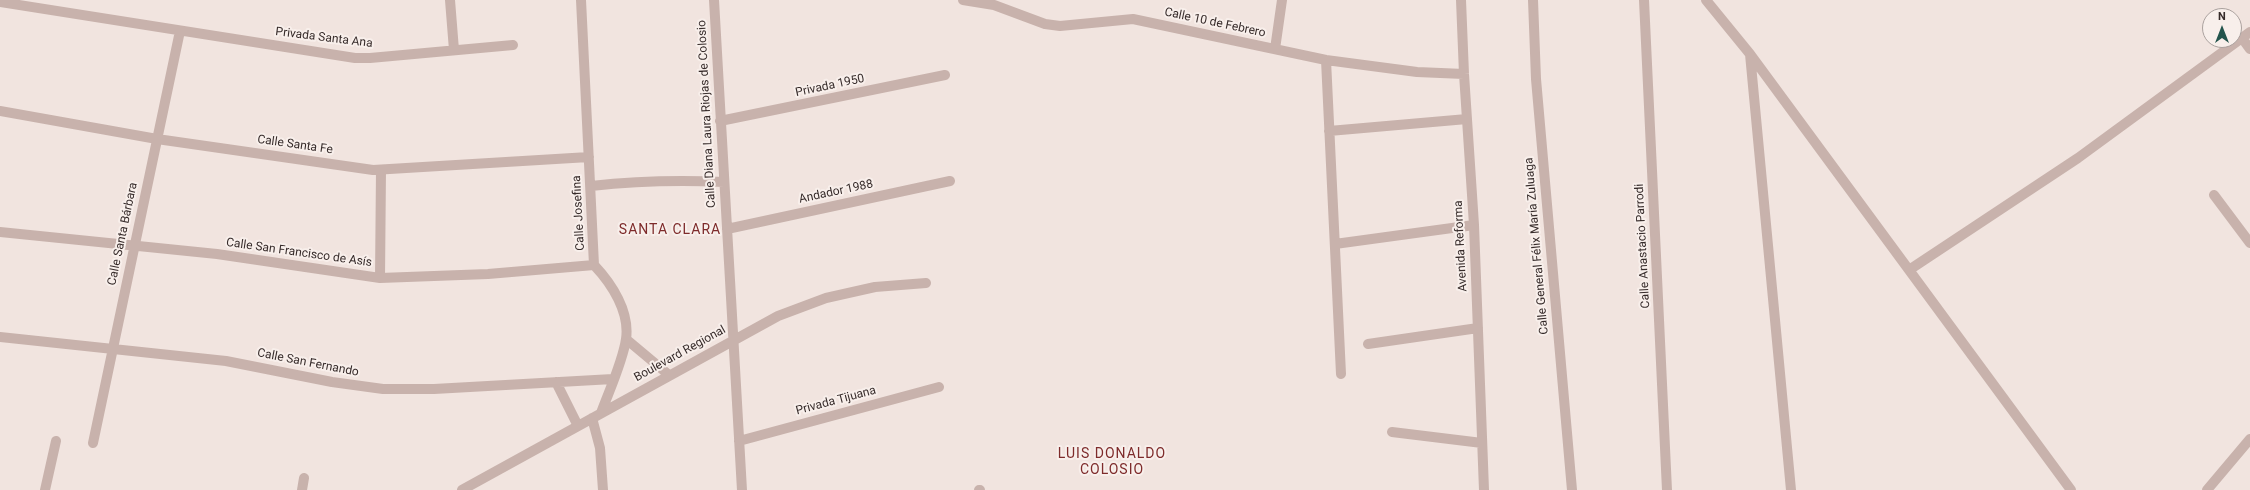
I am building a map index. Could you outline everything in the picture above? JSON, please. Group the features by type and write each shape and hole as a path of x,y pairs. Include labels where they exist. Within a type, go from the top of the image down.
{"street":[{"path":"450,0 454,50"},
{"name":"Calle Josefina","path":"581,0 594,265 608,281 618,299 622,312 626,339 602,413"},
{"name":"Calle Diana Laura Riojas de Colosio","path":"714,0 742,490"},
{"name":"Calle 10 de Febrero","path":"963,0 994,6 1045,24 1060,26 1132,19 1326,60 1417,72 1464,74"},
{"path":"1275,49 1282,0"},
{"name":"Avenida Reforma","path":"1461,0 1464,74 1474,225 1484,490"},
{"name":"Calle General Félix María Zuluaga","path":"1533,0 1536,79 1572,490"},
{"name":"Calle Anastacio Parrodi","path":"1644,0 1667,490"},
{"path":"1706,0 1750,54 2070,490"},
{"name":"Privada Santa Ana","path":"0,2 355,58 370,58 513,45"},
{"name":"Calle Santa Bárbara","path":"93,443 180,31"},
{"path":"1909,270 2078,158 2246,35 2250,49"},
{"path":"1750,54 1791,490"},
{"path":"1326,60 1341,374"},
{"name":"Privada 1950","path":"720,121 945,75"},
{"name":"Calle Santa Fe","path":"0,111 157,138 381,170 589,157"},
{"path":"1329,131 1467,119"},
{"path":"380,278 381,170"},
{"path":"591,186 634,181 679,180 724,182"},
{"name":"Andador 1988","path":"727,229 950,181"},
{"path":"2214,195 2250,243"},
{"path":"1335,244 1474,225"},
{"name":"Calle San Francisco de Asís","path":"0,232 134,244 299,265 380,278 488,274 594,265"},
{"name":"Boulevard Regional","path":"462,490 778,316 826,298 875,287 926,283"},
{"path":"1368,344 1478,328"},
{"name":"Calle San Fernando","path":"0,337 226,361 332,382 383,389 434,389 613,379"},
{"path":"626,339 669,375"},
{"path":"556,382 578,426"},
{"name":"Privada Tijuana","path":"739,440 939,387"},
{"path":"592,418 600,448 603,490"},
{"path":"1392,432 1482,443"},
{"path":"2208,490 2250,439"},
{"path":"45,490 56,441"},
{"path":"302,490 304,478"}],"district":[{"name":"SANTA CLARA","path":"670,230"},
{"name":"LUIS DONALDO COLOSIO","path":"1112,462"}]}
